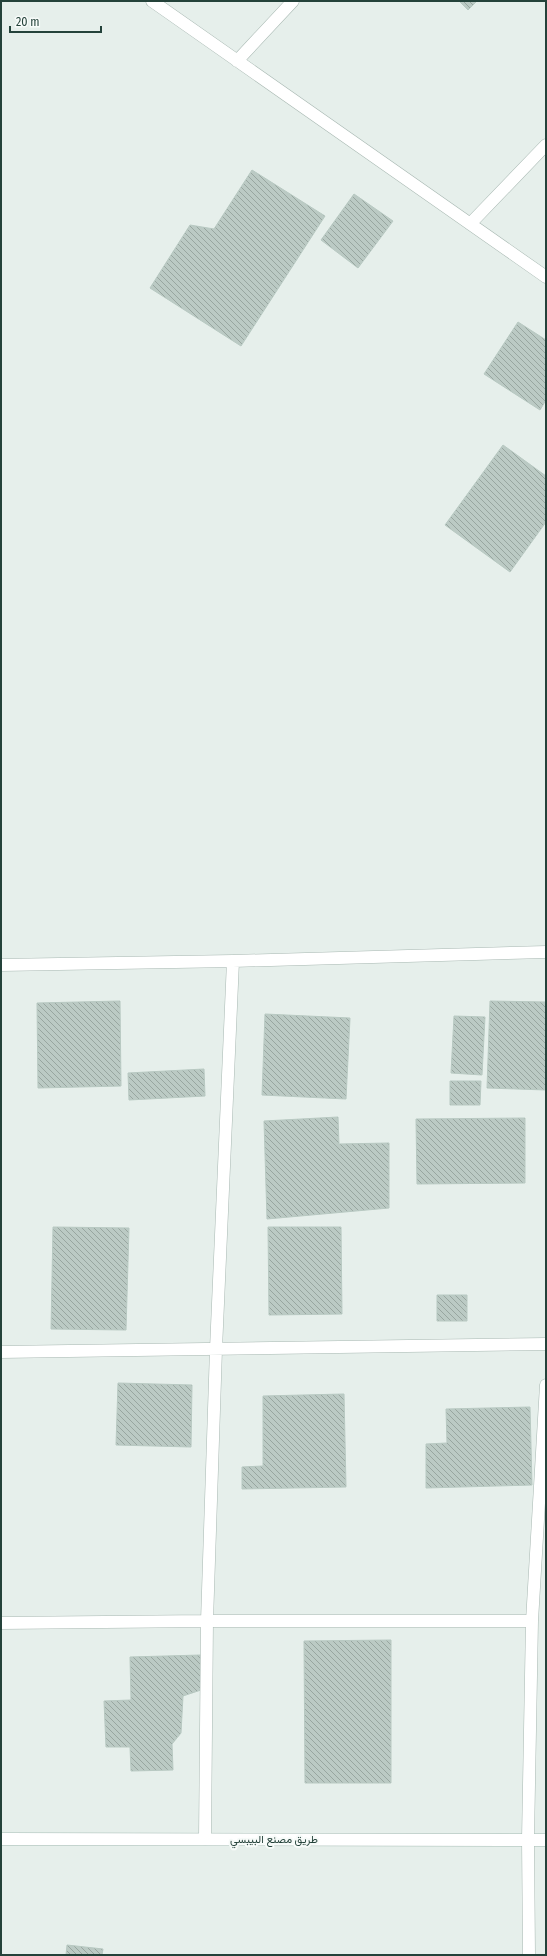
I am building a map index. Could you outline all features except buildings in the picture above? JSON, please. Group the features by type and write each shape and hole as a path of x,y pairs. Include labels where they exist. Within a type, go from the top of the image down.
{"street":[{"path":"152,1 546,277"},
{"path":"237,61 293,1"},
{"path":"470,224 546,145"},
{"path":"1,965 233,961 546,952"},
{"path":"205,1839 207,1621 216,1349 233,961"},
{"path":"1,1352 546,1344"},
{"path":"529,1955 528,1839 532,1621 546,1385"},
{"path":"1,1623 207,1621 532,1621"},
{"name":"طريق مصنع البيبسي","path":"1,1839 546,1840"}]}
